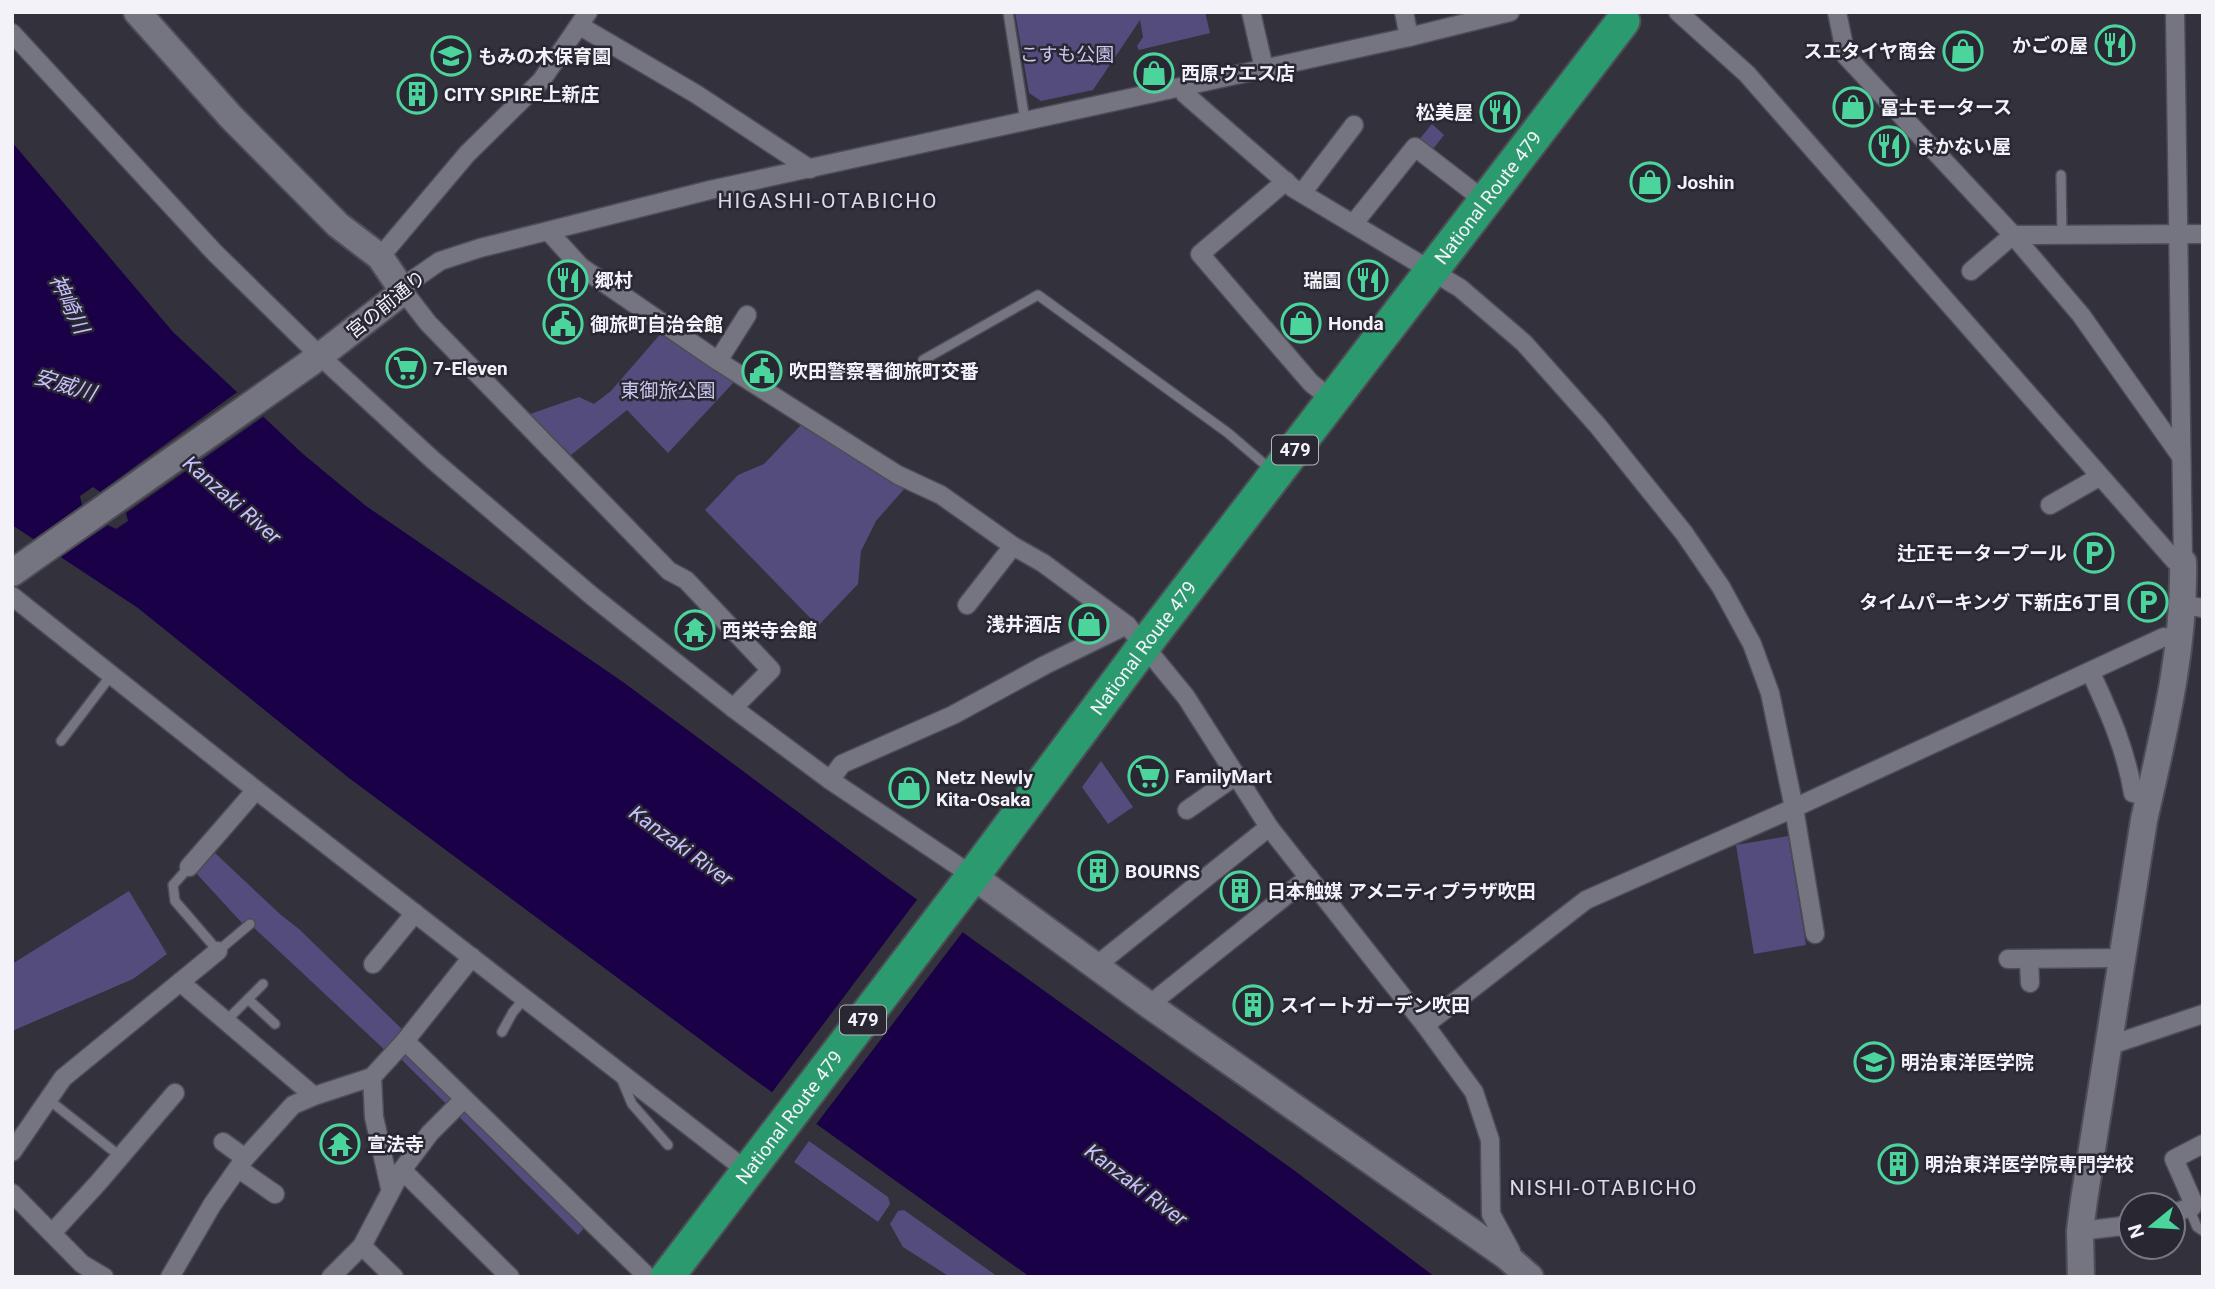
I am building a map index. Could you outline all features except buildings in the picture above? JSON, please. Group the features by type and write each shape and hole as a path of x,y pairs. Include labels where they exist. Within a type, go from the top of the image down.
{"highway":[{"name":"National Route 479","path":"667,1277 971,878 1135,635 1277,475 1485,201 1619,15"}],"street":[{"path":"136,12 231,117 338,225 380,257 428,323 669,571 686,580 771,670 733,708"},
{"path":"1251,12 1264,68"},
{"path":"1404,12 1409,37"},
{"name":"宮の前通り","path":"12,573 314,360 396,297 401,288 440,261 480,248 710,190 1409,37 1510,12"},
{"path":"1678,12 1747,74 1773,102 2099,477 2175,561 2183,562"},
{"path":"1837,12 1846,56 2013,235 2081,315 2180,455"},
{"path":"2081,1277 2080,1231 2122,958 2179,640 2193,606 2183,562 2175,12"},
{"path":"380,257 467,154 541,81 584,19 810,169"},
{"path":"12,33 314,360 592,596 733,708 830,780 1097,965 1149,1005 1506,1256 1530,1277"},
{"path":"1183,87 1185,94 1286,181 1460,288 1524,343 1598,426 1684,533 1721,587 1752,644 1770,693 1794,808 1815,934"},
{"path":"1302,193 1354,125"},
{"path":"1354,223 1415,147 1485,201"},
{"path":"1286,181 1200,254 1311,383 1332,401"},
{"path":"549,232 581,267 718,361 898,475 941,495 1013,546 1043,563 1135,635 1186,696 1269,827 1474,1092 1490,1140 1491,1214 1511,1251 1506,1256"},
{"path":"1971,271 2013,235 2203,234"},
{"path":"718,361 747,314"},
{"path":"2050,505 2099,477"},
{"path":"967,605 1013,546"},
{"path":"12,596 256,790 747,1171"},
{"path":"830,780 842,764 1135,635"},
{"path":"1425,1026 1587,900 2091,673 2164,637 2179,640"},
{"path":"2091,673 2129,766 2133,793 2149,797"},
{"path":"1187,810 1237,775"},
{"path":"189,867 256,790"},
{"path":"1097,965 1269,827"},
{"path":"1149,1005 1309,877"},
{"path":"373,964 415,912"},
{"path":"12,1152 63,1078 218,951"},
{"path":"170,1277 212,1205 242,1164 293,1105 372,1077 405,1041 472,957"},
{"path":"2008,959 2122,958"},
{"path":"2029,959 2029,984"},
{"path":"180,982 314,1096"},
{"path":"2108,1046 2203,1014"},
{"path":"405,1041 648,1277"},
{"path":"372,1077 374,1117 390,1188"},
{"path":"52,1233 175,1093"},
{"path":"331,1277 362,1246 386,1205 390,1188 402,1170 430,1133 464,1099"},
{"path":"223,1142 242,1164 275,1194"},
{"path":"2187,1206 2193,1202 2174,1159 2203,1144"},
{"path":"402,1170 510,1277"},
{"path":"12,1193 52,1233 76,1271 104,1277"},
{"path":"2080,1231 2117,1227"},
{"path":"362,1246 394,1277"}],"lane":[{"path":"1008,12 1026,121"},
{"path":"2061,175 2062,235"},
{"path":"923,359 1038,295 1228,433 1277,475"},
{"path":"61,741 112,674"},
{"path":"189,867 173,885 175,901 218,951 250,925"},
{"path":"226,1021 263,984"},
{"path":"502,1032 525,998"},
{"path":"248,999 275,1024"},
{"path":"620,1073 632,1104 668,1145"},
{"path":"49,1100 121,1157"},
{"path":"2187,1216 2203,1231"}],"green space":[{"name":"こすも公園","path":"1015,12 1205,12 1210,33 1139,50 1137,46 1143,37 1140,20 1093,90 1041,101 1029,93"},
{"path":"1432,124 1444,135 1430,153 1417,142"},
{"name":"東御旅公園","path":"663,331 735,381 668,453 627,410 571,455 530,414 579,397 594,404 611,391"},
{"path":"801,425 905,488 876,521 861,551 858,584 818,626 705,510 738,475 764,464"},
{"path":"1101,761 1133,807 1108,824 1082,787"},
{"path":"1788,836 1806,945 1754,954 1736,845"},
{"path":"215,853 299,929 405,1032 585,1227 578,1235 400,1058 388,1053 251,925 242,923 196,873"},
{"path":"129,891 167,954 133,979 12,1031 12,964"},
{"path":"809,1141 888,1197 890,1204 878,1222 794,1162"},
{"path":"904,1210 998,1277 950,1277 903,1247 890,1224 898,1211"}],"water":[{"path":"12,142 173,332 303,454 366,506 623,682 883,875 1295,1171 1435,1277 1030,1277 748,1075 349,778 138,608 12,525"}],"pier":[{"path":"240,390 267,414 126,513 128,521 116,529 108,525 58,559 31,541 82,505 80,496 93,487 100,492"},
{"path":"919,897 965,929 814,1127 770,1095"}],"place":[{"name":"かごの屋","path":"2115,45"},
{"name":"スエタイヤ商会","path":"1963,51"},
{"name":"もみの木保育園","path":"451,56"},
{"name":"西原ウエス店","path":"1154,73"},
{"name":"CITY SPIRE上新庄","path":"417,94"},
{"name":"冨士モータース","path":"1853,107"},
{"name":"松美屋","path":"1500,112"},
{"name":"まかない屋","path":"1889,146"},
{"name":"Joshin","path":"1650,182"},
{"name":"郷村","path":"568,280"},
{"name":"瑞園","path":"1368,280"},
{"name":"Honda","path":"1301,323"},
{"name":"御旅町自治会館","path":"563,324"},
{"name":"7-Eleven","path":"406,368"},
{"name":"吹田警察署御旅町交番","path":"762,371"},
{"name":"辻正モータープール","path":"2094,553"},
{"name":"タイムパーキング 下新庄6丁目","path":"2148,602"},
{"name":"浅井酒店","path":"1089,624"},
{"name":"西栄寺会館","path":"695,630"},
{"name":"FamilyMart","path":"1148,776"},
{"name":"Netz Newly Kita-Osaka","path":"909,788"},
{"name":"BOURNS","path":"1098,871"},
{"name":"日本触媒 アメニティプラザ吹田","path":"1240,891"},
{"name":"スイートガーデン吹田","path":"1253,1005"},
{"name":"明治東洋医学院","path":"1874,1062"},
{"name":"宣法寺","path":"340,1144"},
{"name":"明治東洋医学院専門学校","path":"1898,1164"}],"district":[{"name":"HIGASHI-OTABICHO","path":"828,201"},
{"name":"NISHI-OTABICHO","path":"1604,1188"}],"water label":[{"name":"神崎川","path":"69,304"},
{"name":"安威川","path":"65,385"},
{"name":"Kanzaki River","path":"232,500"},
{"name":"Kanzaki River","path":"681,846"},
{"name":"Kanzaki River","path":"1136,1185"}]}
